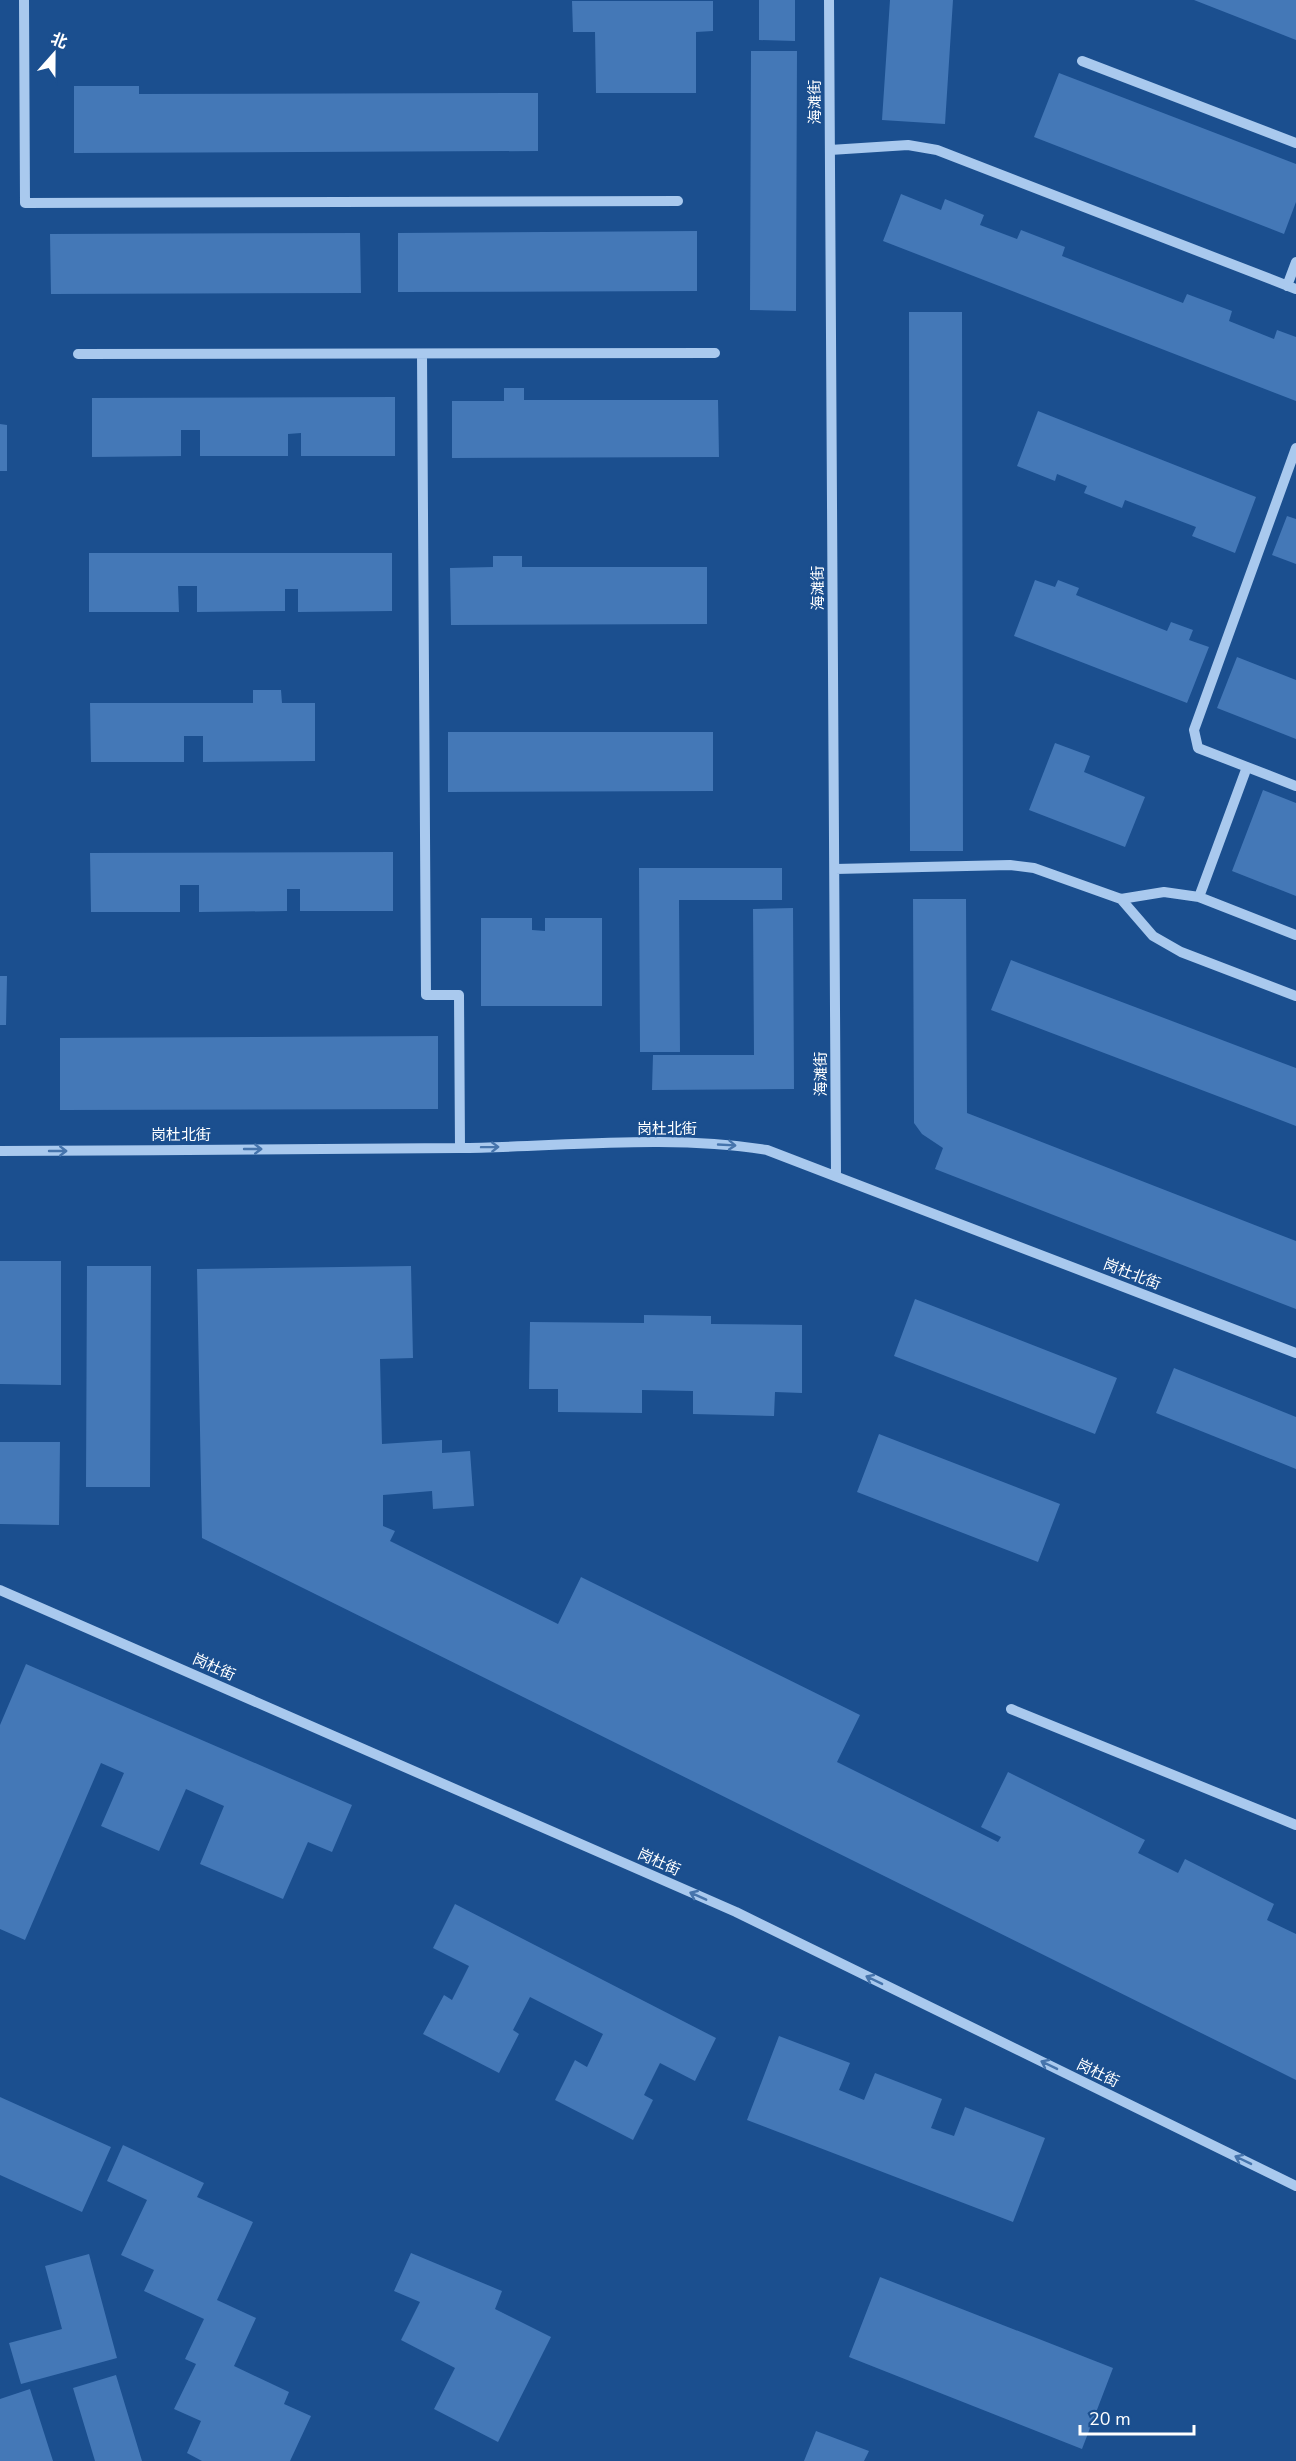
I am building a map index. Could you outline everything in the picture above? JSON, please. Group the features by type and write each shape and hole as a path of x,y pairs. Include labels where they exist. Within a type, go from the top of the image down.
{"street":[{"path":"24,0 25,203 678,201"},
{"name":"海滩街","path":"829,0 836,1176"},
{"path":"1082,61 1296,144"},
{"path":"830,150 908,145 937,150 1291,288 1296,262"},
{"path":"78,354 715,353"},
{"path":"422,354 426,995 459,995 460,1148"},
{"path":"1296,448 1194,730 1198,748 1296,786"},
{"path":"1198,897 1247,767"},
{"path":"835,869 1018,866 1034,868 1121,899 1164,892 1198,897 1296,935"},
{"path":"1121,899 1153,936 1181,952 1296,996"},
{"name":"岗杜北街","path":"0,1151 460,1148 676,1143 743,1146 767,1150 1296,1353"},
{"name":"岗杜街","path":"0,1590 736,1912 1296,2186"},
{"path":"1011,1709 1296,1825"}],"building":[{"path":"759,0 795,0 795,41 759,40"},
{"path":"890,0 953,0 945,124 882,120"},
{"path":"1194,0 1296,0 1296,40"},
{"path":"572,1 713,1 713,31 696,32 696,93 596,93 595,32 573,32"},
{"path":"751,51 797,51 796,311 750,310"},
{"path":"1059,73 1296,164 1296,202 1284,234 1034,137"},
{"path":"74,86 139,86 139,94 538,93 538,151 74,153"},
{"path":"901,194 941,210 945,199 984,215 980,225 1017,239 1021,230 1065,247 1062,256 1183,303 1187,294 1232,311 1229,321 1274,339 1277,330 1296,337 1296,401 883,241"},
{"path":"697,231 697,291 398,292 398,233"},
{"path":"360,233 361,293 51,294 50,234"},
{"path":"909,312 962,312 963,851 910,851"},
{"path":"504,388 524,388 524,400 718,400 719,457 452,458 452,401 504,401"},
{"path":"395,397 395,456 301,456 301,433 288,434 288,456 200,456 200,430 181,430 181,456 92,457 92,398"},
{"path":"1038,411 1256,497 1235,553 1192,536 1196,527 1125,500 1122,508 1084,493 1087,486 1057,474 1055,481 1017,466"},
{"path":"0,424 7,425 7,471 0,471"},
{"path":"1287,516 1296,519 1296,564 1272,555"},
{"path":"89,553 392,553 392,611 298,612 298,589 285,589 285,611 197,612 197,586 178,586 179,612 89,612"},
{"path":"493,556 522,556 522,567 707,567 707,624 451,625 450,568 493,567"},
{"path":"1035,580 1055,587 1058,580 1079,588 1076,595 1167,631 1171,622 1193,630 1189,640 1209,647 1187,703 1014,636"},
{"path":"1237,657 1296,680 1296,739 1217,708"},
{"path":"253,690 281,690 282,703 315,703 315,761 203,762 203,736 184,736 184,762 91,762 90,703 253,703"},
{"path":"448,732 713,732 713,791 448,792"},
{"path":"1055,743 1090,756 1084,772 1145,797 1125,847 1029,810"},
{"path":"1263,790 1296,803 1296,896 1232,871"},
{"path":"393,852 393,911 300,911 300,889 287,889 287,911 199,912 199,885 180,885 180,912 91,912 90,853"},
{"path":"639,868 782,868 782,900 679,900 680,1052 640,1052"},
{"path":"913,899 966,899 967,1113 1296,1241 1296,1309 935,1169 943,1148 922,1134 914,1123"},
{"path":"793,908 794,1089 652,1090 653,1055 754,1055 753,909"},
{"path":"481,918 532,918 532,930 545,931 545,918 602,918 602,1006 481,1006"},
{"path":"1011,960 1296,1068 1296,1126 991,1010"},
{"path":"0,976 7,976 6,1025 0,1025"},
{"path":"438,1036 438,1109 60,1110 60,1038"},
{"path":"0,1261 61,1261 61,1385 0,1384"},
{"path":"87,1266 151,1266 150,1487 86,1487"},
{"path":"411,1266 413,1358 380,1359 382,1444 442,1440 442,1453 470,1451 474,1506 433,1509 432,1491 383,1495 383,1526 395,1531 390,1541 558,1624 581,1577 860,1715 837,1762 998,1842 1001,1837 981,1827 1008,1772 1145,1840 1138,1853 1178,1873 1185,1859 1274,1904 1267,1920 1296,1934 1296,2080 202,1538 197,1269"},
{"path":"915,1299 1117,1378 1095,1434 894,1356"},
{"path":"644,1315 711,1316 711,1324 802,1325 802,1393 775,1392 774,1416 693,1414 693,1391 642,1390 642,1413 558,1412 558,1389 529,1389 530,1322 644,1323"},
{"path":"1174,1368 1296,1417 1296,1469 1156,1413"},
{"path":"879,1434 1060,1504 1038,1562 857,1492"},
{"path":"0,1442 60,1442 59,1525 0,1524"},
{"path":"26,1664 352,1805 332,1852 308,1842 283,1899 200,1864 224,1806 186,1789 159,1851 101,1826 124,1773 101,1763 25,1940 0,1929 0,1725"},
{"path":"455,1904 716,2038 695,2081 660,2063 644,2095 653,2100 633,2140 555,2100 575,2060 587,2067 603,2034 530,1997 513,2030 519,2034 499,2073 423,2034 444,1995 452,2000 469,1966 433,1948"},
{"path":"779,2036 850,2063 839,2090 864,2100 875,2073 942,2099 931,2128 954,2136 965,2107 1045,2138 1013,2222 747,2120"},
{"path":"0,2097 111,2147 82,2212 0,2175"},
{"path":"123,2145 204,2183 197,2197 253,2222 217,2300 256,2318 234,2366 289,2392 284,2404 311,2416 290,2461 202,2461 187,2453 201,2421 174,2409 196,2364 185,2359 204,2319 144,2291 154,2270 121,2255 147,2200 107,2181"},
{"path":"411,2253 502,2291 495,2309 551,2337 498,2442 434,2409 455,2368 401,2340 420,2302 394,2291"},
{"path":"89,2254 117,2358 21,2384 9,2343 62,2329 45,2266"},
{"path":"880,2277 1113,2368 1082,2449 849,2357"},
{"path":"116,2375 142,2461 95,2461 73,2388"},
{"path":"30,2389 53,2461 0,2461 0,2399"},
{"path":"816,2431 869,2451 864,2461 804,2461"}]}
